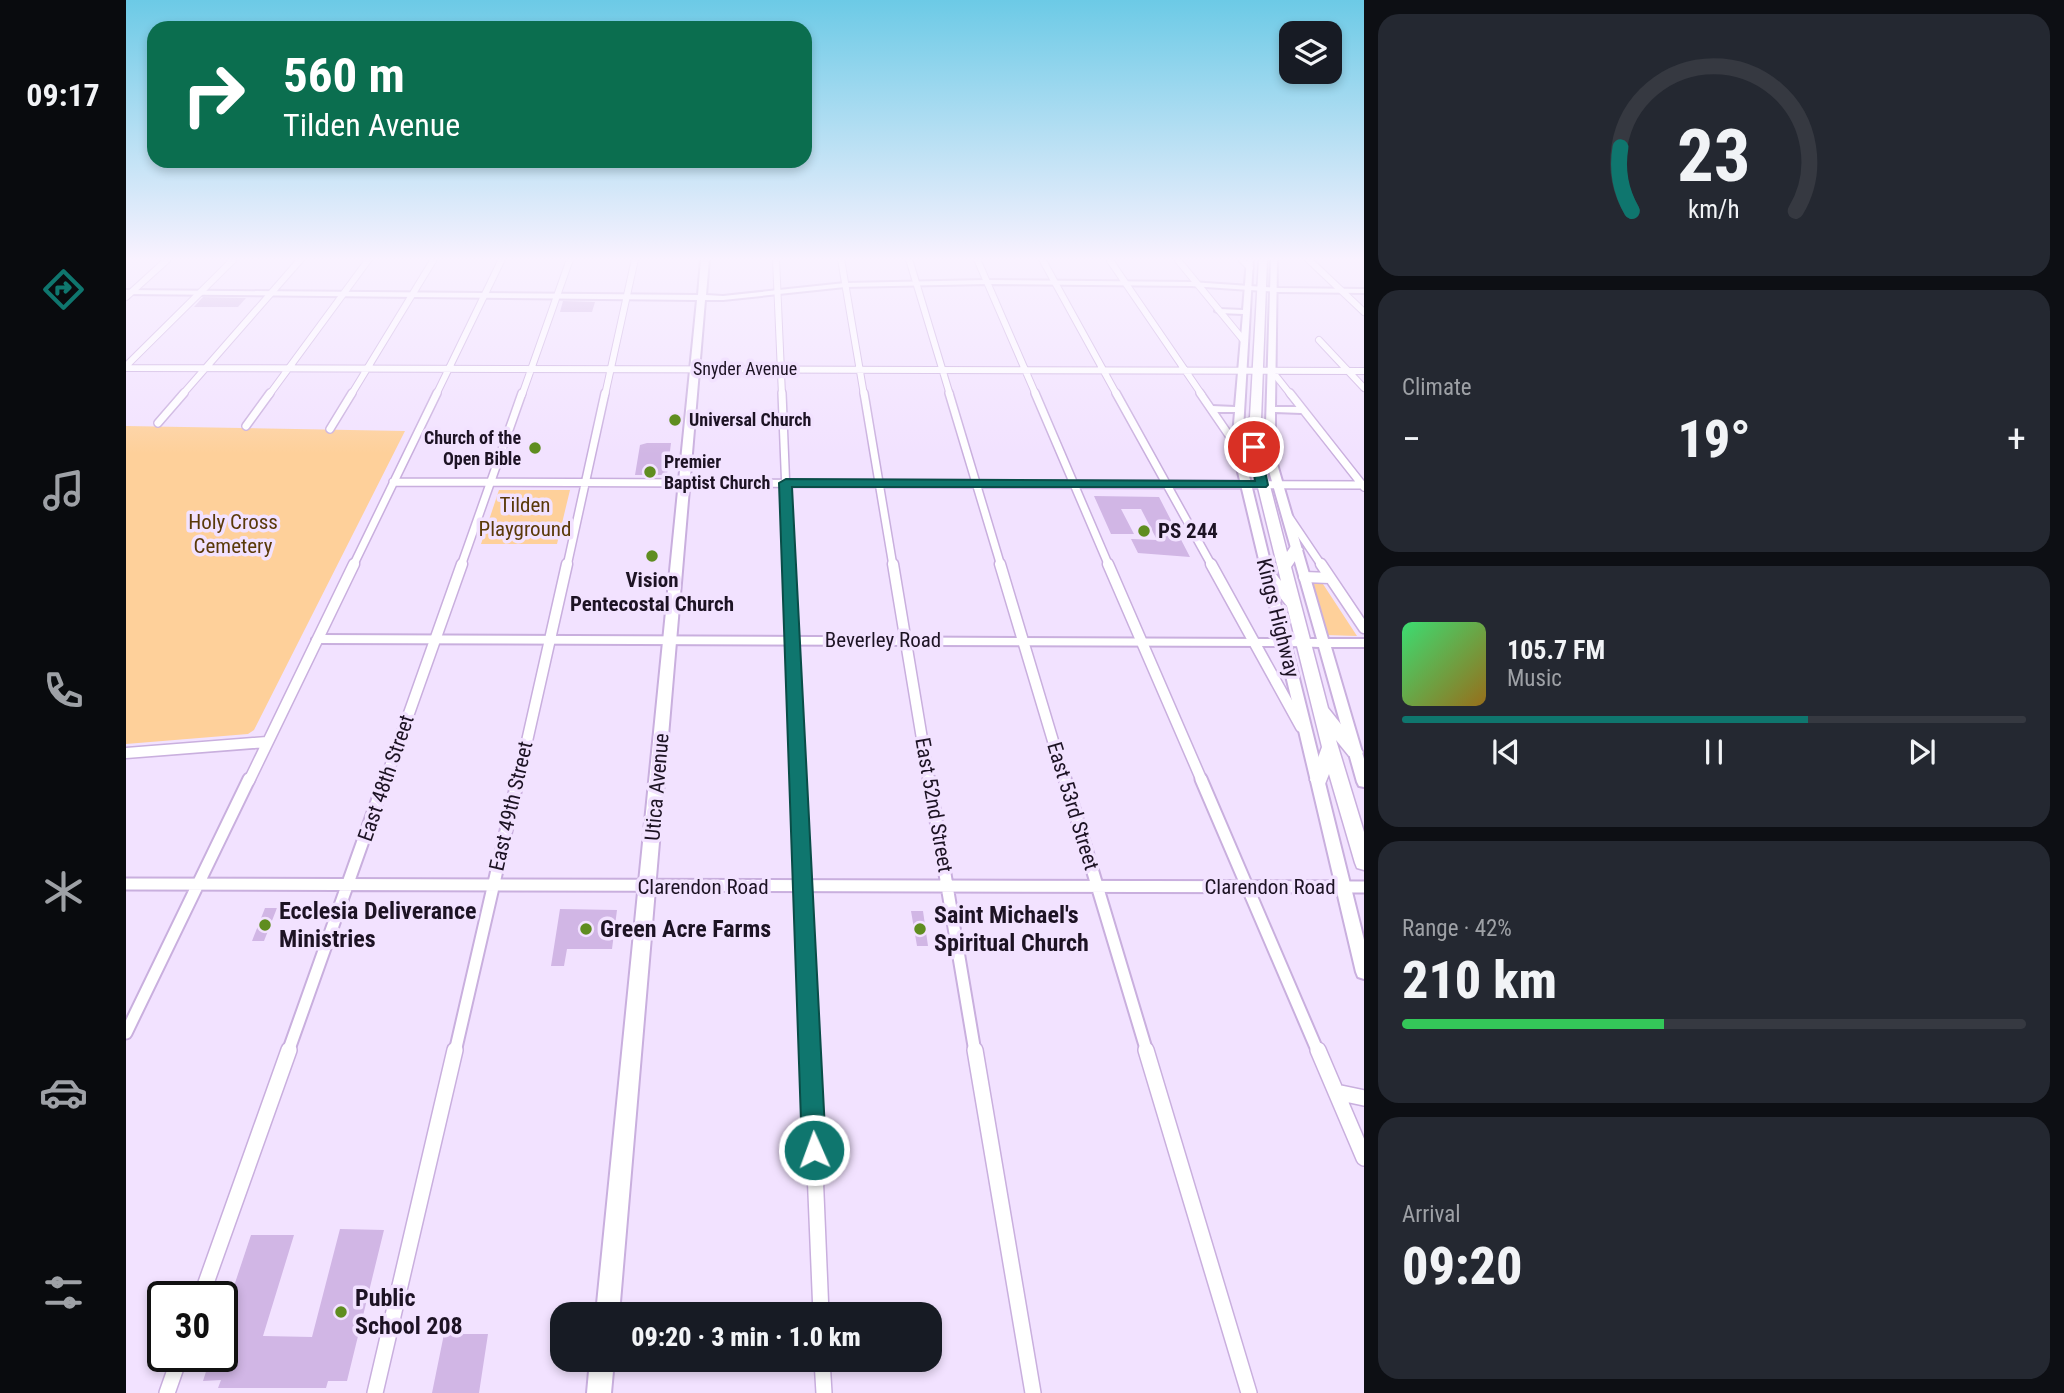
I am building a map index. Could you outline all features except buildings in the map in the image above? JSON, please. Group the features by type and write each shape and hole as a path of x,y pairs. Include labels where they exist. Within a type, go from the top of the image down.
{"main road":[{"name":"Utica Avenue","path":"608,1302 699,324"},
{"path":"1250,324 1258,342"},
{"name":"Kings Highway","path":"1259,324 1254,447 1330,747 1364,863"},
{"path":"1259,329 1267,324"},
{"path":"1239,433 1255,418"},
{"path":"1284,568 1296,549"},
{"path":"1266,572 1294,606"},
{"path":"1319,705 1355,752"},
{"path":"1319,780 1330,747"},
{"path":"599,1393 601,1372"}],"street":[{"path":"126,367 169,324"},
{"path":"158,423 244,324"},
{"path":"246,426 321,324"},
{"path":"330,429 394,324"},
{"path":"126,1033 471,324"},
{"name":"East 48th Street","path":"207,1281 547,324"},
{"name":"East 49th Street","path":"375,1393 620,324"},
{"path":"778,324 820,1302"},
{"name":"East 52nd Street","path":"852,324 1033,1393"},
{"name":"East 53rd Street","path":"928,324 1249,1393"},
{"path":"1005,324 1364,1158"},
{"path":"1078,324 1307,739"},
{"path":"1154,324 1237,447"},
{"path":"1230,324 1245,342"},
{"name":"Kings Highway","path":"1246,324 1237,447 1364,972"},
{"name":"Kings Highway","path":"1272,324 1270,457 1364,782"},
{"path":"1319,340 1364,388"},
{"name":"Snyder Avenue","path":"126,367 1364,371"},
{"path":"1272,371 1363,486"},
{"path":"1212,409 1239,410"},
{"path":"1270,409 1301,410"},
{"path":"393,482 1363,486"},
{"path":"1285,511 1364,628"},
{"path":"1304,576 1330,578"},
{"name":"Beverley Road","path":"318,639 1364,643"},
{"path":"127,755 267,741"},
{"name":"Clarendon Road","path":"126,884 1098,889 1364,887"},
{"path":"1336,1093 1364,1098"},
{"path":"167,1393 174,1372"},
{"path":"823,1372 824,1393"}],"green space":[{"name":"Holy Cross Cemetery","path":"126,426 405,431 254,730 248,734 126,744"},
{"name":"Tilden Playground","path":"499,490 570,490 557,544 481,544"},
{"path":"1311,582 1323,584 1357,636 1326,635"}],"place":[{"name":"Universal Church","path":"675,420"},
{"name":"Church of the Open Bible","path":"535,448"},
{"name":"Premier Baptist Church","path":"650,472"},
{"name":"PS 244","path":"1144,531"},
{"name":"Vision Pentecostal Church","path":"652,556"},
{"name":"Ecclesia Deliverance Ministries","path":"265,925"},
{"name":"Green Acre Farms","path":"586,929"},
{"name":"Saint Michael's Spiritual Church","path":"920,929"},
{"name":"Public School 208","path":"341,1312"}],"route":[{"path":"814,1150 786,483 1262,485 1254,447"}]}
